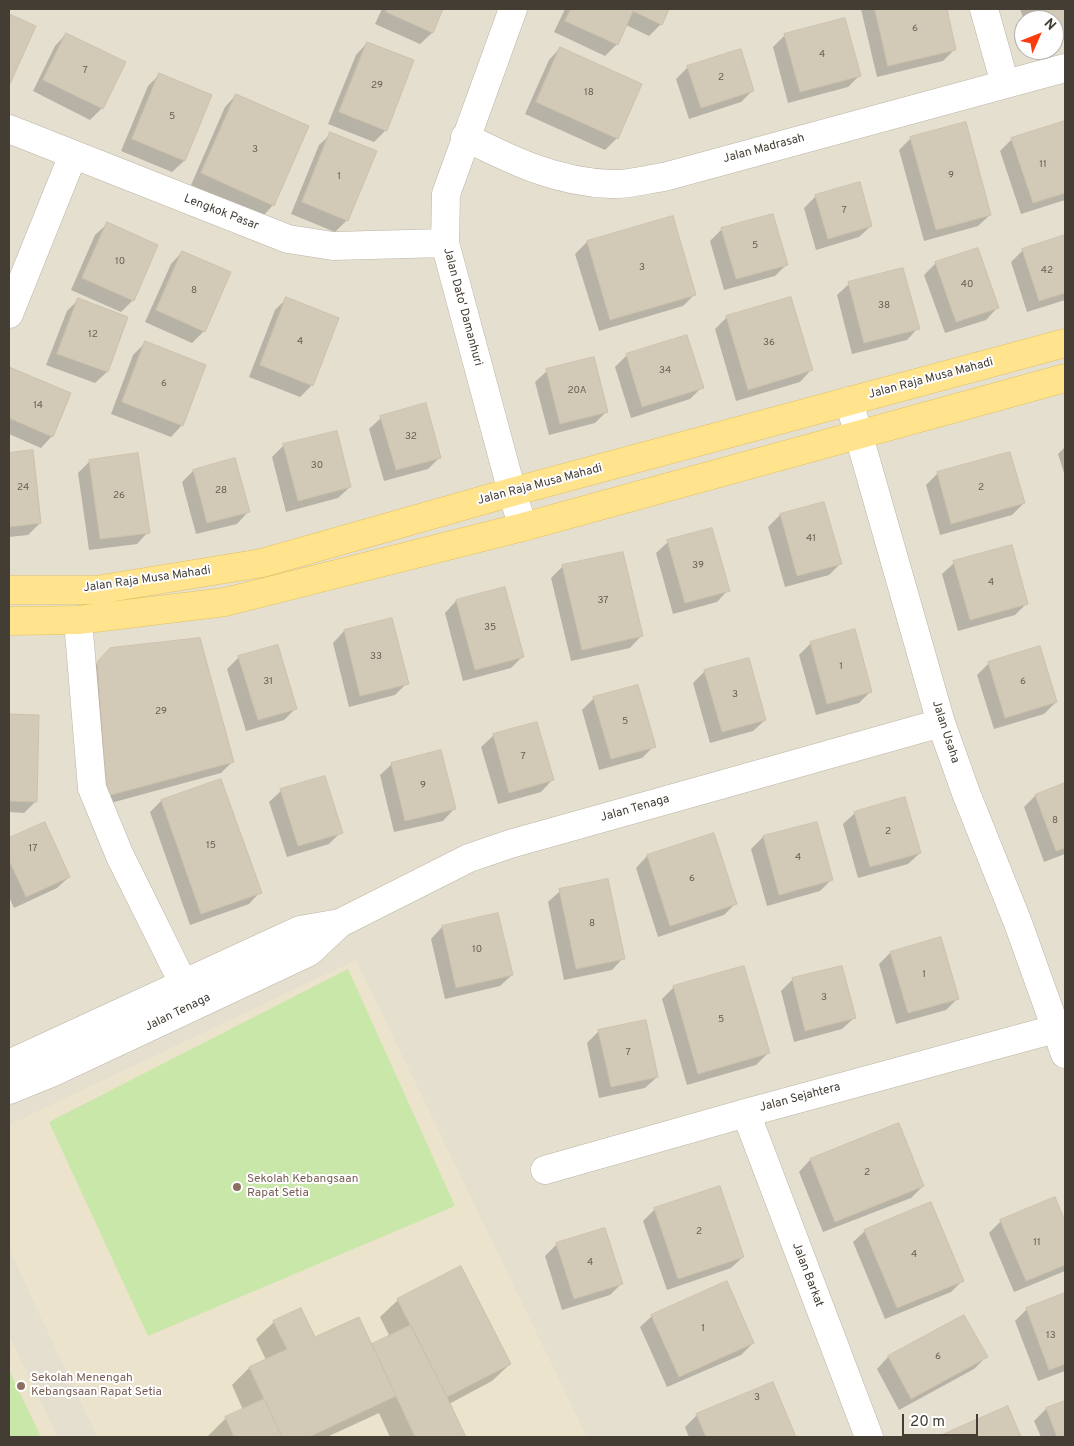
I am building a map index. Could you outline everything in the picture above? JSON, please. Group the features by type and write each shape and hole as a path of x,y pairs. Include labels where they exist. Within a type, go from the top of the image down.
{"main road":[{"name":"Jalan Raja Musa Mahadi","path":"9,590 96,590 262,563 512,492 1065,343"},
{"path":"9,621 78,620 225,602 523,527 1065,378"}],"street":[{"name":"Jalan Dato' Damanhuri","path":"513,9 446,194 445,243 523,527"},
{"path":"984,9 1005,84"},
{"name":"Jalan Madrasah","path":"466,138 532,169 569,180 612,184 664,177 1065,68"},
{"name":"Lengkok Pasar","path":"9,129 288,239 333,246 445,243"},
{"path":"9,314 73,155"},
{"name":"Jalan Usaha","path":"849,401 860,434 941,723 966,793 1018,923 1065,1054"},
{"path":"78,620 92,788 120,856 188,994"},
{"name":"Jalan Tenaga","path":"9,1090 46,1061 188,994 252,965 309,952 340,924 468,858 520,841 941,723"},
{"name":"Jalan Sejahtera","path":"545,1170 1055,1028"},
{"name":"Jalan Tenaga","path":"9,1064 46,1061"},
{"name":"Jalan Barkat","path":"746,1113 869,1437"}],"shaded area":[{"path":"9,9 1065,9 1065,1437 9,1437"},
{"name":"Sekolah Kebangsaan Rapat Setia","path":"356,960 587,1437 97,1437 9,1249 9,1125"},
{"name":"Sekolah Menengah Kebangsaan Rapat Setia","path":"9,1335 58,1437 9,1437"}],"green space":[{"path":"348,969 455,1206 148,1336 49,1122"},
{"path":"9,1370 41,1437 9,1437"}],"building":[{"path":"388,9 443,9 433,33 386,12"},
{"path":"571,9 669,9 662,25 633,11 618,45 565,21"},
{"path":"875,9 947,9 956,50 888,66"},
{"path":"1065,9 1065,33 1064,10 1036,10"},
{"path":"9,14 36,26 9,86"},
{"path":"845,18 861,76 800,92 784,34"},
{"path":"66,33 126,62 103,109 43,80"},
{"path":"367,42 414,60 387,131 339,112"},
{"path":"560,47 642,84 618,139 536,102"},
{"path":"741,49 754,91 701,108 687,66"},
{"path":"159,73 212,95 185,161 132,139"},
{"path":"236,94 309,126 274,206 201,173"},
{"path":"1065,121 1065,193 1033,203 1011,138"},
{"path":"966,122 991,215 936,230 910,137"},
{"path":"330,132 377,151 348,221 302,202"},
{"path":"860,182 872,226 828,239 815,195"},
{"path":"773,214 788,265 736,279 721,228"},
{"path":"673,216 696,295 610,320 587,241"},
{"path":"107,222 158,245 134,301 82,278"},
{"path":"1065,235 1065,293 1039,301 1022,249"},
{"path":"978,248 999,308 956,322 935,262"},
{"path":"182,251 231,272 205,332 156,310"},
{"path":"903,268 920,329 864,343 848,282"},
{"path":"286,297 339,318 313,386 260,365"},
{"path":"791,297 813,370 748,390 726,316"},
{"path":"78,298 128,317 108,372 57,354"},
{"path":"687,335 704,388 642,407 626,354"},
{"path":"145,341 206,365 183,426 122,402"},
{"path":"594,357 608,412 560,424 546,369"},
{"path":"9,367 71,393 53,437 9,418"},
{"path":"426,403 441,458 396,470 380,416"},
{"path":"337,431 351,487 298,501 283,444"},
{"path":"33,450 41,523 9,527 9,453"},
{"path":"1010,452 1025,503 951,524 937,472"},
{"path":"138,453 150,533 100,539 89,460"},
{"path":"235,458 250,512 207,523 193,470"},
{"path":"824,502 842,564 797,576 780,514"},
{"path":"712,528 730,591 685,603 667,540"},
{"path":"1012,545 1028,604 970,620 953,561"},
{"path":"623,552 643,636 582,650 562,565"},
{"path":"505,587 524,657 475,670 456,600"},
{"path":"392,618 409,684 360,696 344,630"},
{"path":"855,629 872,692 827,704 810,642"},
{"path":"200,638 234,762 107,796 97,662 110,648"},
{"path":"278,645 297,709 258,720 238,656"},
{"path":"1040,646 1057,702 1005,718 988,662"},
{"path":"749,658 766,720 722,732 704,670"},
{"path":"638,685 656,747 611,759 593,697"},
{"path":"9,714 39,715 37,802 9,801"},
{"path":"537,722 554,780 509,793 493,734"},
{"path":"441,750 456,809 405,821 391,763"},
{"path":"325,776 343,833 298,846 280,789"},
{"path":"221,779 262,893 201,914 161,800"},
{"path":"1065,783 1065,848 1056,851 1035,795"},
{"path":"905,797 921,853 870,867 854,812"},
{"path":"45,822 70,877 26,897 9,860 9,838"},
{"path":"817,822 833,880 779,895 763,836"},
{"path":"714,833 737,904 670,926 647,855"},
{"path":"608,879 625,959 576,969 559,889"},
{"path":"498,913 513,975 456,988 442,926"},
{"path":"941,937 959,999 908,1013 890,952"},
{"path":"744,966 770,1053 698,1074 673,986"},
{"path":"842,966 856,1018 805,1031 792,978"},
{"path":"646,1020 658,1077 611,1087 598,1030"},
{"path":"899,1123 924,1186 835,1222 810,1159"},
{"path":"720,1186 744,1257 678,1279 654,1208"},
{"path":"1055,1197 1065,1221 1065,1265 1026,1281 1000,1220"},
{"path":"931,1202 964,1281 897,1308 864,1230"},
{"path":"605,1228 623,1284 574,1299 556,1243"},
{"path":"461,1266 511,1364 447,1397 397,1299"},
{"path":"727,1281 754,1343 679,1377 651,1315"},
{"path":"1065,1293 1065,1364 1049,1370 1026,1308"},
{"path":"301,1308 315,1337 359,1317 396,1396 309,1437 282,1437 249,1367 287,1349 273,1321"},
{"path":"964,1315 988,1357 911,1399 888,1356"},
{"path":"411,1325 466,1437 415,1437 372,1344"},
{"path":"773,1382 796,1437 706,1437 696,1414"},
{"path":"264,1399 282,1437 234,1437 225,1417"},
{"path":"1065,1401 1065,1437 1057,1437 1046,1408"},
{"path":"1008,1406 1021,1437 937,1437"}],"place":[{"name":"Sekolah Kebangsaan Rapat Setia","path":"237,1187"},
{"name":"Sekolah Menengah Kebangsaan Rapat Setia","path":"21,1386"}]}
